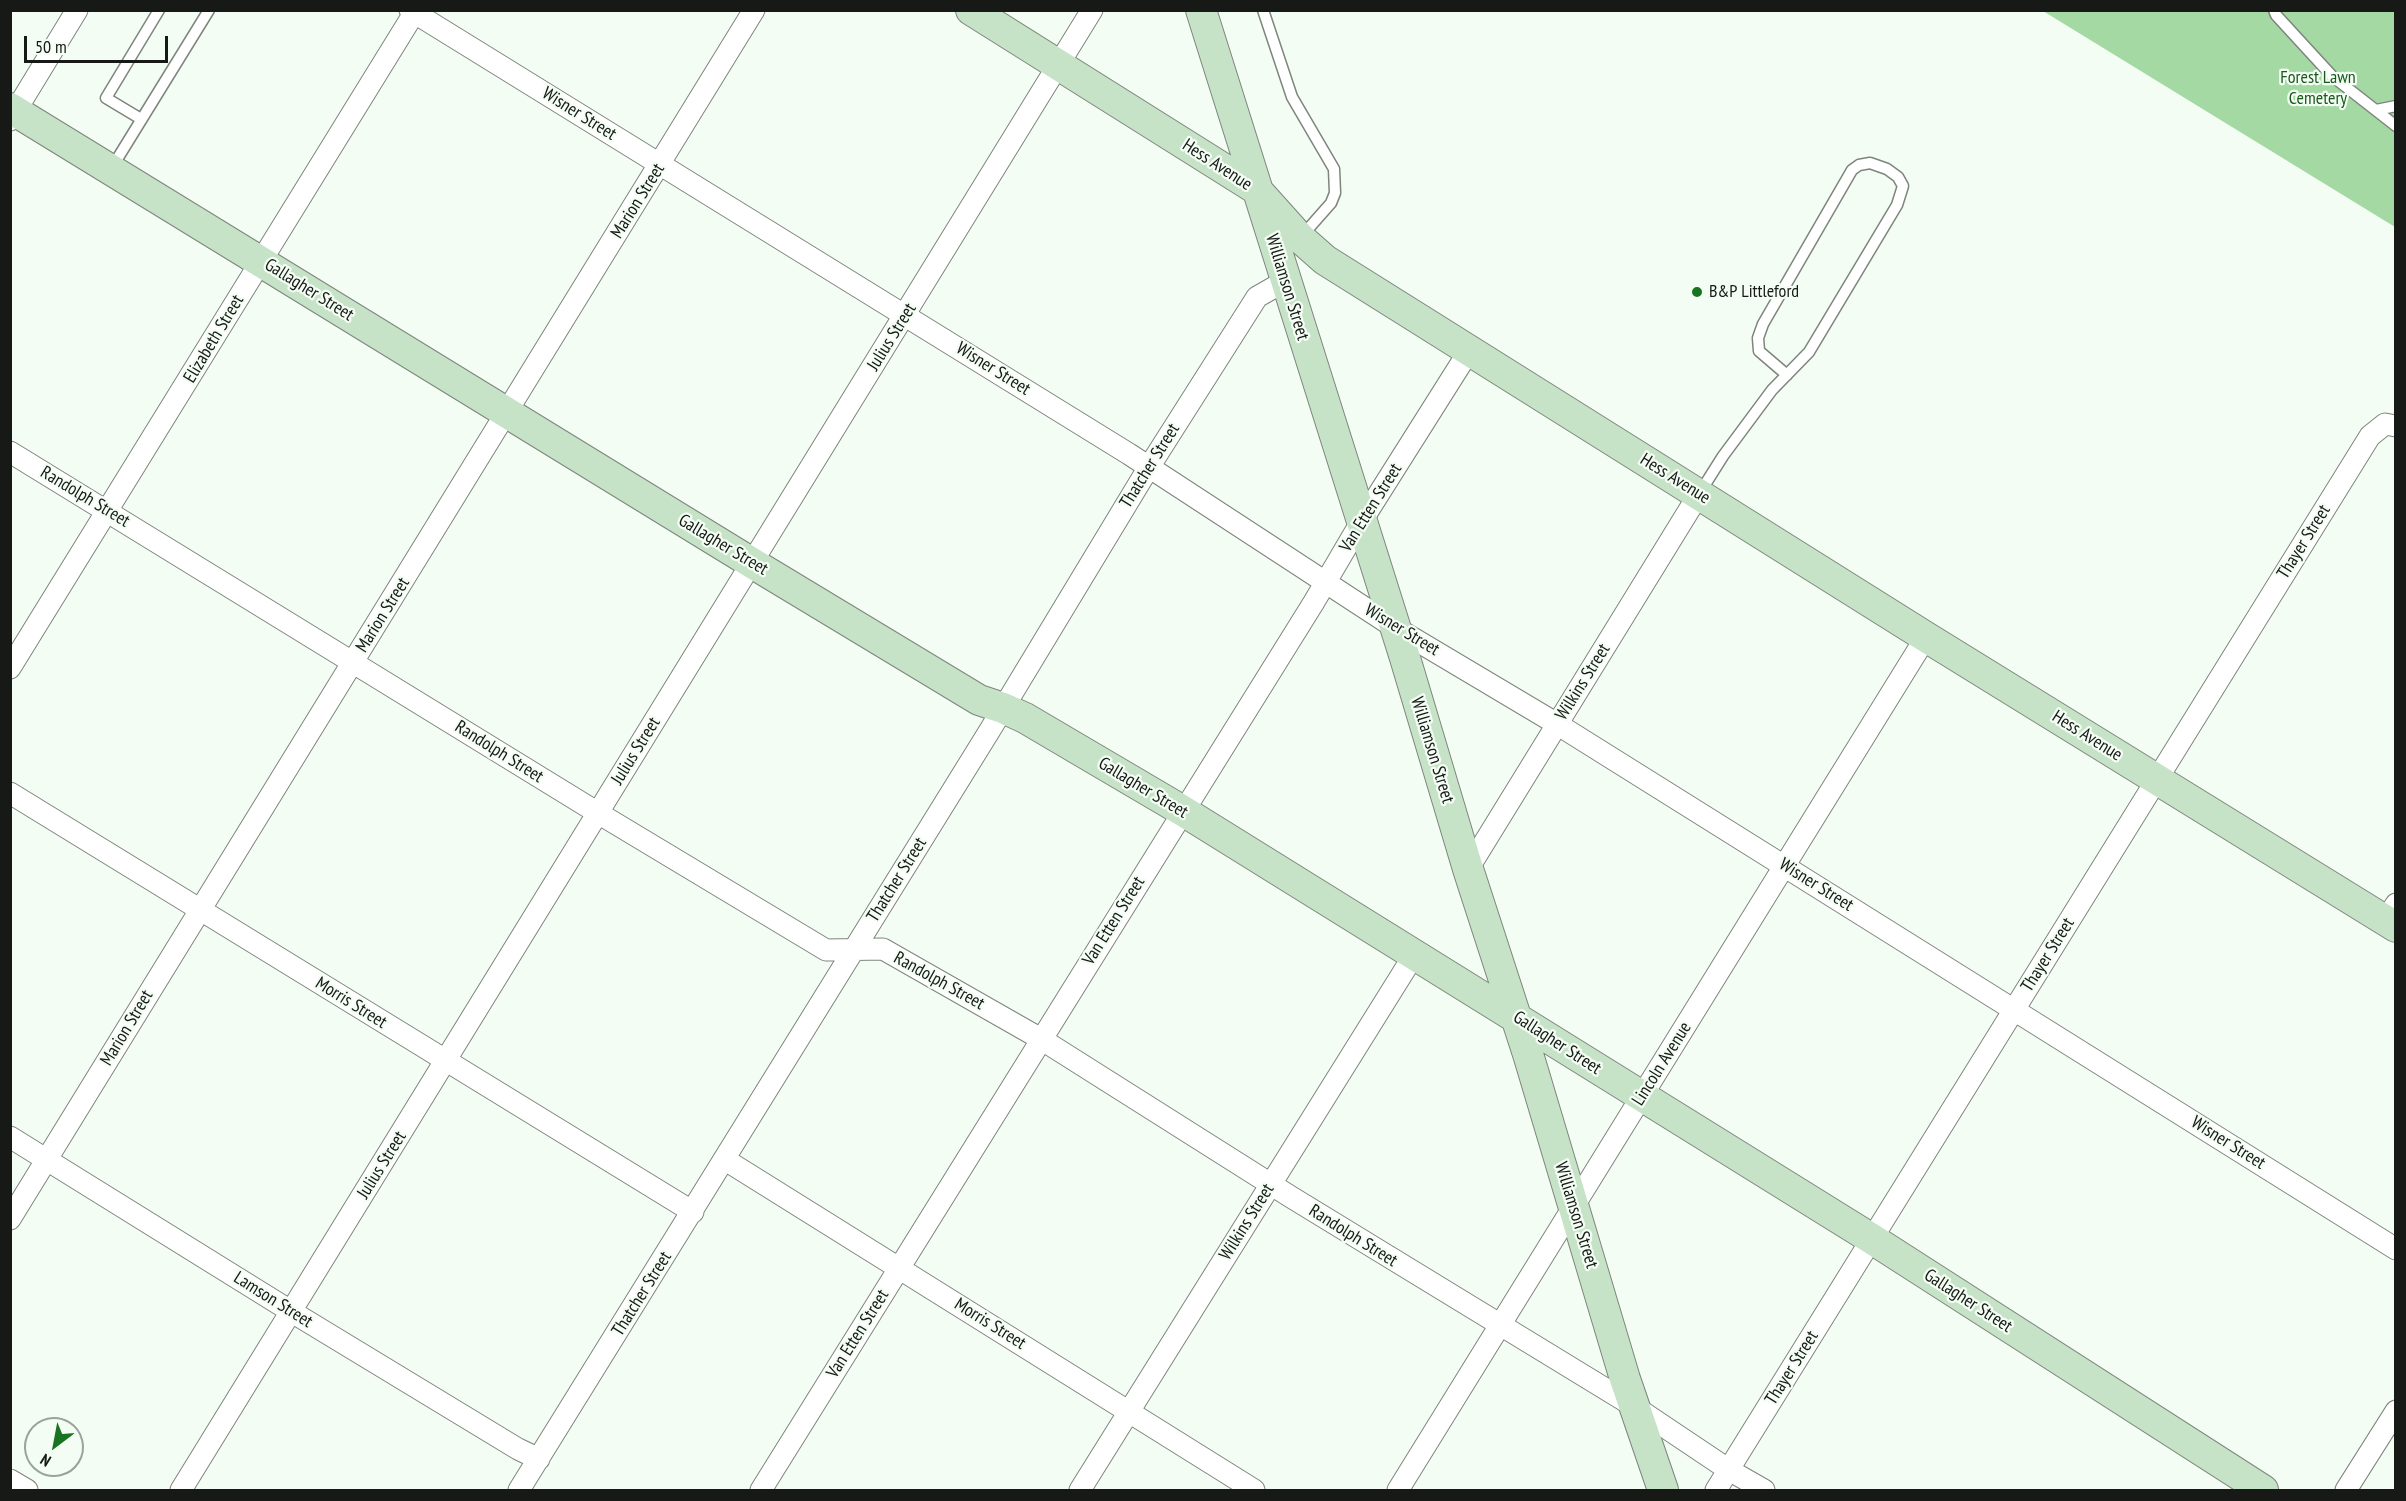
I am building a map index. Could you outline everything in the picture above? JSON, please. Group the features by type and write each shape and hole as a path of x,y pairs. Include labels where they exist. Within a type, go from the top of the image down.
{"street":[{"path":"12,113 77,10"},
{"name":"Marion Street","path":"10,1218 754,10"},
{"name":"Hess Avenue","path":"971,10 1256,189 1299,238 1325,260 2157,780 2392,917"},
{"name":"Julius Street","path":"181,1491 1092,10"},
{"name":"Williamson Street","path":"1201,10 1663,1491"},
{"name":"Wisner Street","path":"413,11 906,315 1149,467 1394,627 1557,724 2396,1249"},
{"name":"Elizabeth Street","path":"10,668 413,11"},
{"name":"Gallagher Street","path":"12,113 111,169 979,700 1003,708 1182,811 1872,1239 2263,1491"},
{"name":"Thatcher Street","path":"519,1491 855,949 1149,467 1257,297 1285,280"},
{"name":"Van Etten Street","path":"761,1491 1469,351"},
{"name":"Thayer Street","path":"1716,1491 2370,436 2390,425"},
{"name":"Randolph Street","path":"10,452 598,813 826,950 883,949 1041,1039 1270,1184 1635,1407 1764,1491"},
{"name":"Wilkins Street","path":"1468,869 1699,494"},
{"name":"Lincoln Avenue","path":"1398,1491 1926,637"},
{"name":"Morris Street","path":"10,793 693,1212"},
{"name":"Wilkins Street","path":"1080,1491 1414,955"},
{"name":"Lamson Street","path":"10,1137 292,1312 518,1449 539,1459"},
{"name":"Morris Street","path":"724,1160 1254,1491"},
{"path":"2346,1491 2396,1412"},
{"path":"10,1480 27,1491"}],"lane":[{"path":"141,119 106,98 159,10"},
{"path":"111,169 209,10"},
{"path":"1263,10 1292,97 1334,169 1335,193 1331,203 1299,238"},
{"path":"2273,12 2331,76 2396,126"},
{"path":"2376,110 2396,106"},
{"path":"1699,494 1723,456 1772,390 1787,375 1809,352 1897,205 1903,186 1898,177 1887,169 1870,163 1859,165 1852,170 1763,324 1758,338 1759,351 1787,375"}],"green space":[{"name":"Forest Lawn Cemetery","path":"2043,11 2395,11 2395,227"}],"place":[{"name":"B&P Littleford","path":"1697,292"}]}
